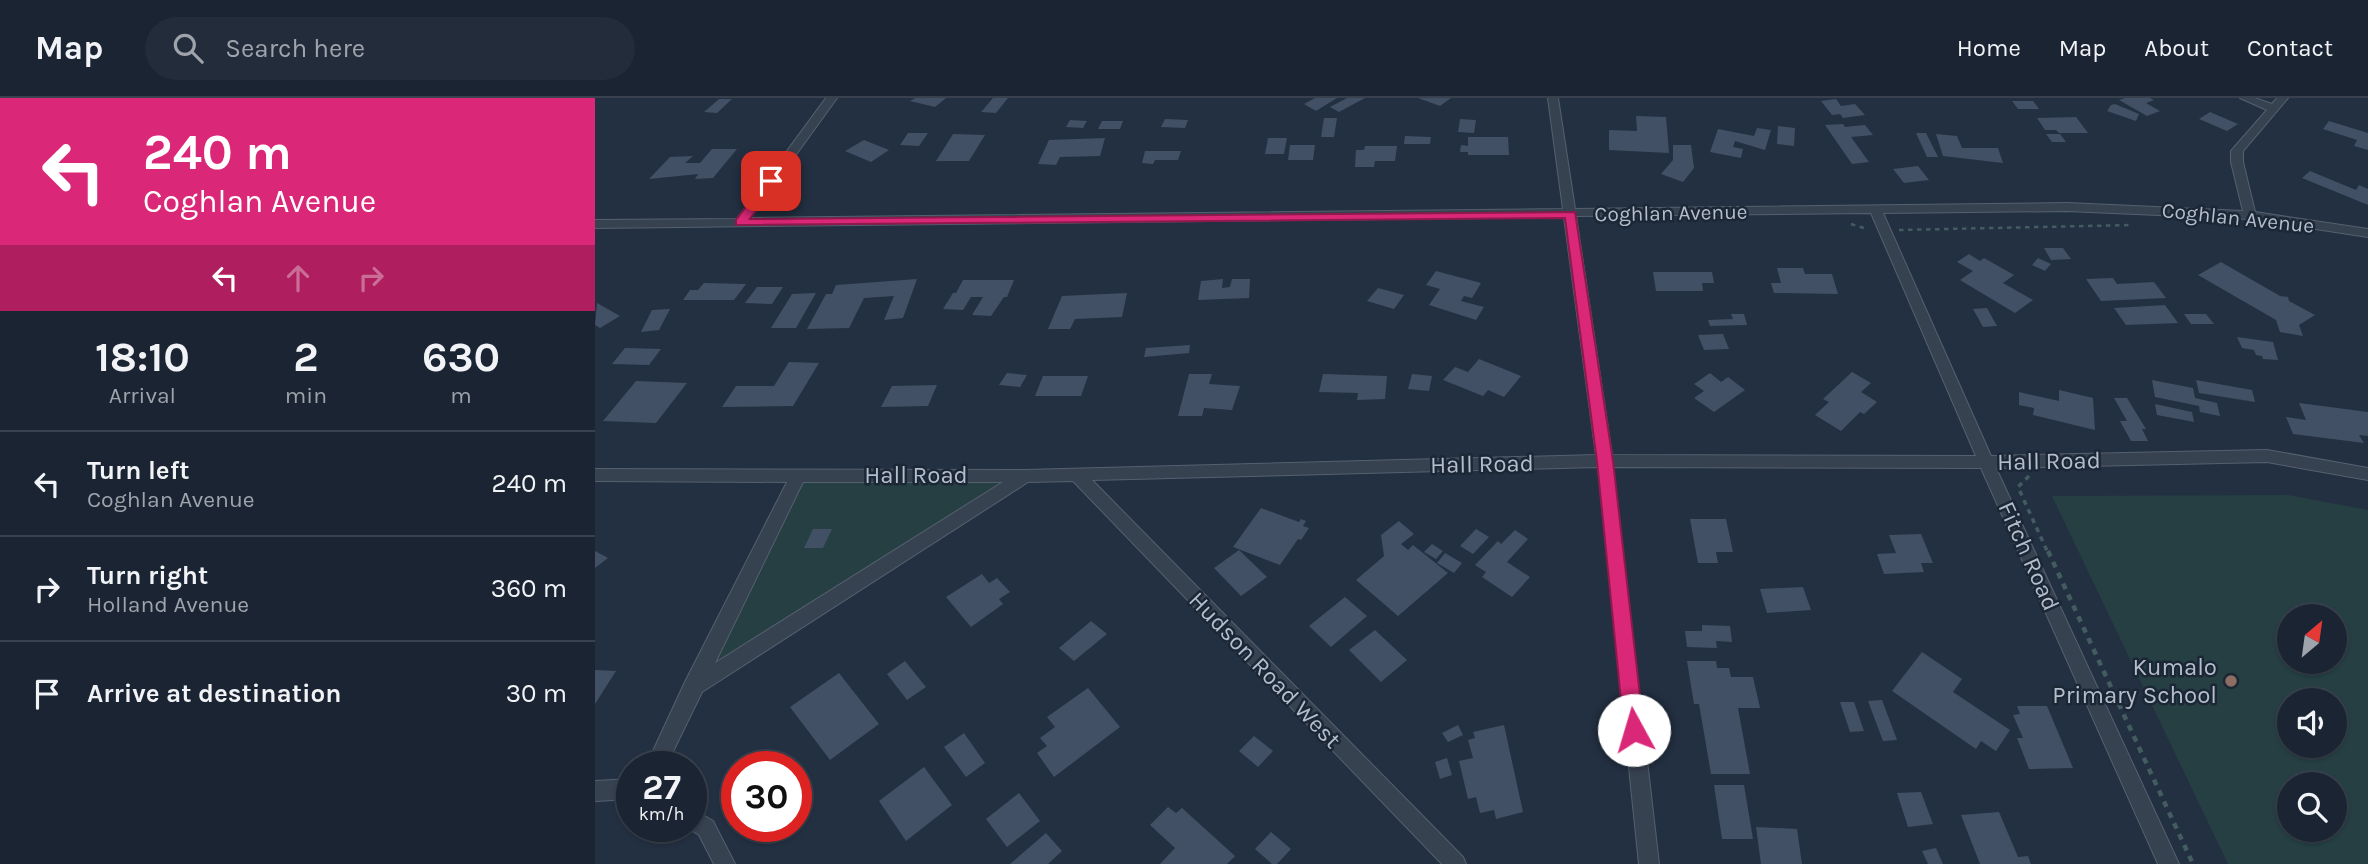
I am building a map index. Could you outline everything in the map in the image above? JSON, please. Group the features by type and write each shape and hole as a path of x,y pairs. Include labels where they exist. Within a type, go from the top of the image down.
{"street":[{"path":"740,223 832,98"},
{"path":"1553,98 1605,461 1649,864"},
{"path":"2245,98 2274,109"},
{"path":"2250,215 2237,150 2283,98"},
{"name":"Coghlan Avenue","path":"595,224 2067,207 2250,215 2368,233"},
{"name":"Fitch Road","path":"1875,209 1986,462 2169,864"},
{"name":"Hall Road","path":"595,475 1025,476 1605,461 1986,462 2267,456 2368,474"},
{"name":"Hudson Road West","path":"1076,474 1456,864"},
{"path":"663,751 798,475"},
{"path":"692,688 1025,476"},
{"path":"595,791 616,790"},
{"path":"707,830 725,864"}],"path":[{"path":"2032,474 2018,487 2193,864"}],"green space":[{"path":"801,478 1011,480 703,677"},
{"name":"Kumalo Primary School","path":"2288,495 2368,510 2368,864 2228,864 2052,496"}],"building":[{"path":"915,98 946,98 935,107 910,101"},
{"path":"993,98 1008,98 996,113 981,112"},
{"path":"1315,98 1337,98 1316,111 1304,104"},
{"path":"1347,98 1365,98 1339,112 1330,107"},
{"path":"1418,98 1451,98 1440,106"},
{"path":"2150,98 2154,100 2146,103 2160,111 2147,116 2119,100"},
{"path":"719,99 732,99 717,113 704,112"},
{"path":"1836,99 1841,106 1855,104 1865,115 1843,118 1840,114 1832,115 1821,101"},
{"path":"2012,101 2033,101 2039,109 2018,109"},
{"path":"2115,104 2139,114 2136,121 2107,111"},
{"path":"2210,112 2238,124 2227,131 2199,119"},
{"path":"1636,116 1666,117 1669,153 1609,150 1609,130 1637,131"},
{"path":"2076,117 2088,133 2045,130 2037,118"},
{"path":"1324,118 1337,118 1334,137 1321,137"},
{"path":"1165,119 1188,120 1185,128 1161,127"},
{"path":"1460,119 1476,120 1474,133 1458,132"},
{"path":"1070,120 1087,121 1083,128 1066,127"},
{"path":"1102,121 1123,121 1120,129 1098,129"},
{"path":"2329,121 2368,133 2368,150 2354,146 2357,140 2323,129"},
{"path":"1843,124 1845,127 1865,125 1873,135 1851,137 1869,162 1852,164 1825,125"},
{"path":"1778,126 1795,128 1794,146 1777,144"},
{"path":"1757,128 1771,130 1765,150 1735,141 1733,147 1743,149 1741,158 1710,152 1718,129 1754,136"},
{"path":"908,133 928,133 919,146 900,145"},
{"path":"1916,133 1926,133 1938,157 1927,157"},
{"path":"953,134 985,135 969,161 936,161"},
{"path":"1936,134 1957,136 1962,148 1998,148 2003,163 1943,156"},
{"path":"2046,134 2060,134 2066,142 2052,142"},
{"path":"1405,136 1431,137 1430,144 1404,144"},
{"path":"1468,137 1508,137 1509,155 1468,155 1468,152 1460,152 1461,145 1468,146"},
{"path":"1105,138 1100,156 1060,157 1056,165 1038,164 1049,140"},
{"path":"1268,138 1287,138 1284,154 1265,154"},
{"path":"864,140 889,150 871,162 845,151"},
{"path":"1290,145 1315,145 1313,160 1288,160"},
{"path":"1673,145 1691,145 1694,168 1683,182 1661,174 1673,160"},
{"path":"1365,146 1397,146 1395,161 1375,161 1374,167 1355,167 1356,150 1364,150"},
{"path":"712,149 737,149 713,178 695,179 698,174 649,179 670,157 693,156 685,163 700,163"},
{"path":"1145,151 1181,151 1178,160 1155,160 1153,164 1142,163"},
{"path":"1918,166 1929,180 1904,183 1893,169"},
{"path":"2310,171 2356,190 2359,185 2368,189 2368,205 2302,178"},
{"path":"2044,248 2063,248 2071,259 2051,260"},
{"path":"1969,254 1980,261 1984,258 2014,275 2003,283 2033,300 2015,313 1960,280 1973,271 1957,262"},
{"path":"2038,258 2051,264 2045,271 2032,265"},
{"path":"2221,262 2280,296 2288,297 2289,301 2315,315 2299,325 2303,336 2280,332 2276,320 2198,275"},
{"path":"1777,268 1803,268 1805,274 1832,274 1838,294 1774,293 1771,283 1781,283"},
{"path":"1436,271 1481,283 1472,298 1464,296 1461,301 1484,307 1476,320 1429,305 1440,289 1426,285"},
{"path":"1653,272 1712,272 1714,283 1702,283 1703,291 1656,291"},
{"path":"2113,278 2117,284 2154,282 2166,298 2101,301 2086,279"},
{"path":"917,279 903,318 884,320 894,296 864,298 849,328 807,329 826,294 832,294 836,285"},
{"path":"1223,279 1222,288 1230,287 1232,279 1250,279 1249,298 1198,300 1201,281"},
{"path":"963,280 1014,280 1007,297 1004,297 991,316 972,315 983,297 971,297 963,310 943,309"},
{"path":"704,283 746,284 734,300 683,300 690,290 698,290"},
{"path":"757,287 783,287 772,304 745,303"},
{"path":"1378,288 1404,295 1394,309 1367,301"},
{"path":"816,293 796,328 771,328 792,294"},
{"path":"1127,293 1122,317 1075,319 1070,329 1048,329 1062,296"},
{"path":"597,303 620,316 600,328 595,325"},
{"path":"2165,305 2178,323 2126,325 2114,308"},
{"path":"1987,308 1997,326 1983,327 1973,309"},
{"path":"670,309 659,330 641,332 652,310"},
{"path":"1731,314 1744,314 1747,325 1710,326 1708,320 1733,319"},
{"path":"2184,314 2206,314 2214,324 2191,324"},
{"path":"1723,334 1729,349 1704,350 1698,335"},
{"path":"2237,337 2273,342 2278,360 2263,359 2262,356 2256,355 2254,350 2242,348"},
{"path":"1190,345 1189,353 1144,357 1146,348"},
{"path":"625,348 661,349 649,365 612,364"},
{"path":"1479,359 1521,376 1504,397 1488,390 1483,396 1443,380 1455,367 1468,372"},
{"path":"789,362 819,363 793,406 722,407 736,386 774,386"},
{"path":"1852,372 1871,383 1861,392 1877,402 1864,414 1860,412 1841,431 1815,415 1829,402 1823,399"},
{"path":"1007,373 1027,375 1020,387 999,385"},
{"path":"1710,373 1721,382 1728,377 1745,390 1714,412 1694,398 1704,391 1694,384"},
{"path":"1189,374 1212,374 1209,384 1240,386 1232,410 1204,408 1202,416 1178,416"},
{"path":"1323,374 1387,376 1385,399 1357,400 1358,393 1319,392"},
{"path":"1412,374 1432,376 1429,391 1408,389"},
{"path":"1043,376 1088,376 1081,396 1035,396"},
{"path":"2152,380 2193,388 2195,398 2217,403 2220,416 2200,412 2199,406 2155,397"},
{"path":"2196,380 2252,390 2255,402 2199,393"},
{"path":"636,381 687,383 656,423 603,421"},
{"path":"937,385 928,406 881,407 892,386"},
{"path":"2059,390 2093,398 2095,430 2033,415 2034,408 2019,405 2019,392 2059,401"},
{"path":"2114,398 2127,398 2146,429 2142,429 2148,441 2131,441 2120,421 2127,421"},
{"path":"2299,403 2368,412 2368,436 2359,435 2364,443 2293,434 2286,417 2306,420"},
{"path":"2155,404 2192,412 2194,422 2157,415"},
{"path":"1261,508 1299,522 1301,519 1306,521 1303,526 1309,528 1280,565 1233,547"},
{"path":"1690,519 1726,519 1733,552 1716,552 1718,563 1698,563"},
{"path":"1399,521 1414,534 1401,544 1408,550 1413,545 1448,573 1398,616 1356,580 1384,556 1381,535"},
{"path":"813,529 832,529 823,548 804,548"},
{"path":"1476,529 1489,537 1473,554 1460,546"},
{"path":"1515,530 1528,539 1507,562 1530,577 1512,597 1482,577 1486,572 1475,565 1498,541 1501,544"},
{"path":"1921,534 1933,563 1921,563 1924,572 1884,574 1877,554 1896,553 1889,535"},
{"path":"1432,544 1443,551 1436,559 1424,552"},
{"path":"1239,550 1267,577 1241,596 1214,568"},
{"path":"595,551 608,558 595,568"},
{"path":"1445,553 1462,563 1454,573 1437,563"},
{"path":"982,574 989,583 997,578 1010,592 999,599 1003,604 971,627 946,597"},
{"path":"1803,587 1811,610 1767,613 1760,589"},
{"path":"1345,597 1367,616 1331,647 1309,626"},
{"path":"1091,621 1107,634 1074,661 1059,648"},
{"path":"1702,625 1730,626 1732,642 1716,641 1717,648 1687,647 1685,631 1702,631"},
{"path":"1375,630 1407,660 1381,682 1349,650"},
{"path":"1922,652 1962,679 1953,692 2010,730 1996,751 1981,741 1976,749 1892,691"},
{"path":"905,661 926,687 907,700 887,674"},
{"path":"1687,661 1716,661 1717,668 1729,668 1731,677 1753,677 1760,708 1738,708 1750,774 1711,774 1699,704 1694,704"},
{"path":"595,670 616,671 595,704"},
{"path":"839,673 879,724 830,760 790,707"},
{"path":"1088,688 1120,727 1054,777 1037,753 1047,746 1040,738 1055,727 1047,717"},
{"path":"1882,700 1897,740 1883,741 1868,701"},
{"path":"1840,702 1854,702 1864,731 1850,732"},
{"path":"2017,706 2047,706 2073,768 2029,769 2017,738 2023,738 2013,715 2020,714"},
{"path":"1458,725 1463,735 1448,742 1442,733"},
{"path":"1504,725 1523,812 1496,819 1494,810 1480,813 1476,797 1468,799 1459,761 1473,758 1468,740 1475,738 1473,732"},
{"path":"964,733 985,763 966,777 944,747"},
{"path":"1254,736 1273,751 1258,767 1239,751"},
{"path":"1447,758 1452,775 1440,779 1435,762"},
{"path":"924,767 952,805 906,841 879,801"},
{"path":"1714,785 1744,785 1753,839 1722,839"},
{"path":"1921,792 1933,824 1908,827 1897,793"},
{"path":"1019,793 1040,821 1007,847 986,819"},
{"path":"1168,807 1176,813 1182,808 1235,856 1227,864 1160,864 1175,848 1150,825"},
{"path":"1999,812 2018,857 2028,856 2031,864 1980,864 1961,815"},
{"path":"1756,827 1797,829 1802,864 1761,864"},
{"path":"1271,832 1291,849 1277,864 1272,864 1255,849"},
{"path":"1046,833 1062,851 1048,864 1010,864"},
{"path":"1936,848 1943,864 1928,864 1922,851"}],"place":[{"name":"Kumalo Primary School","path":"2231,681"}],"route":[{"path":"771,181 740,223 1570,214 1605,461 1634,730"}]}
